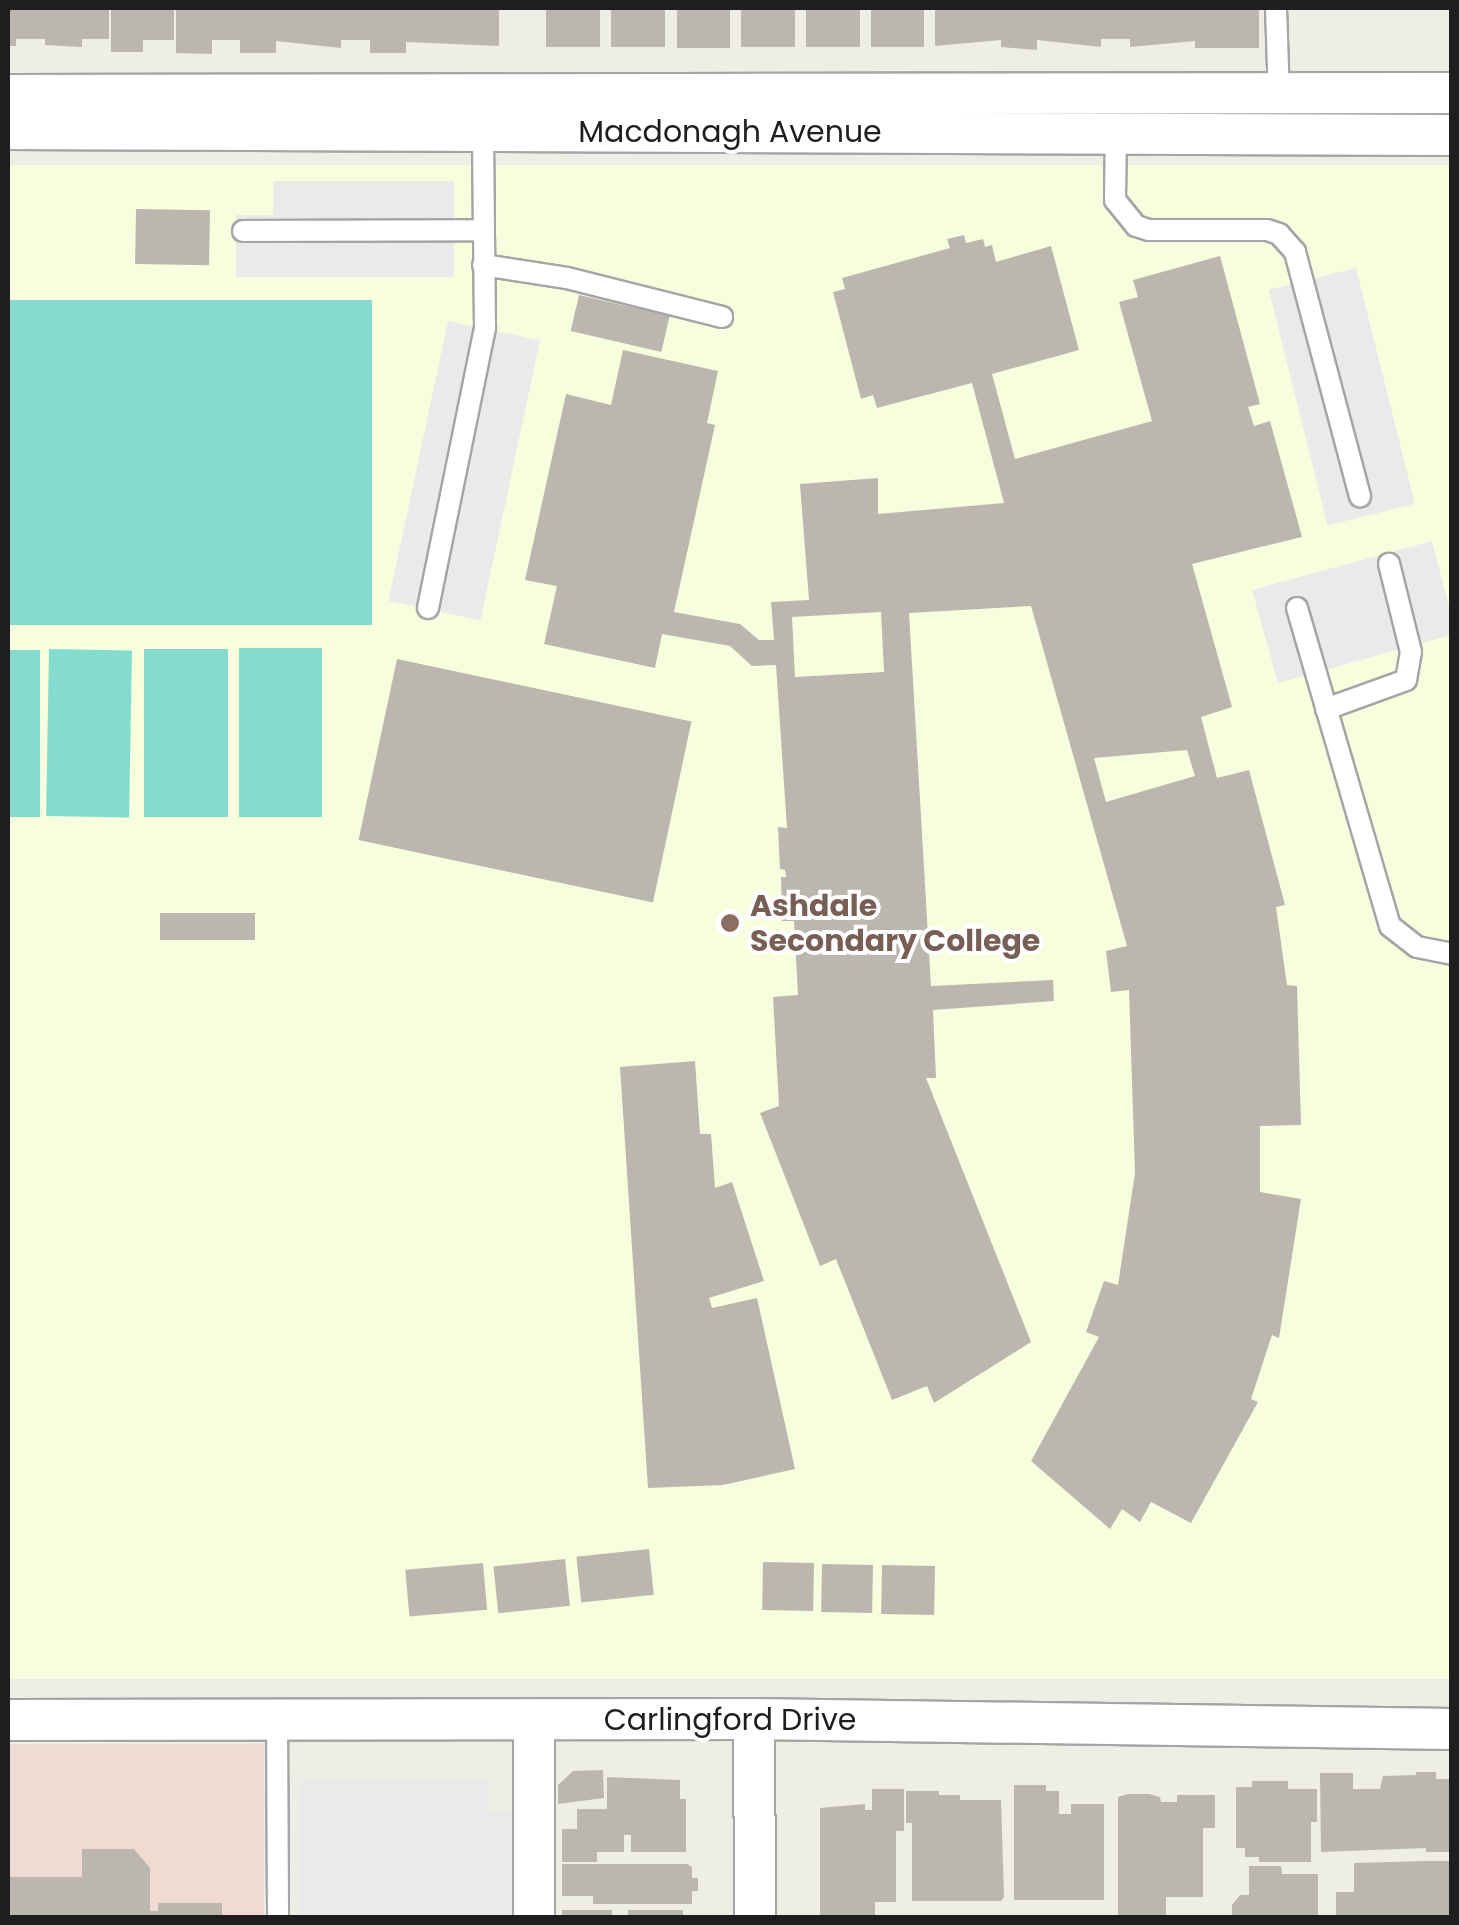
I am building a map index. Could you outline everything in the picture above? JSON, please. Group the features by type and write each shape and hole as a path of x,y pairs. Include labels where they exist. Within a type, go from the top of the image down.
{"street":[{"name":"Macdonagh Avenue","path":"1117,115 1278,94 1452,93"},
{"name":"Macdonagh Avenue","path":"8,95 484,114"},
{"name":"Macdonagh Avenue","path":"8,129 484,114 1117,115 1281,136 1452,135"},
{"name":"Carlingford Drive","path":"8,1720 754,1719 1452,1729"},
{"path":"754,1719 755,1918"},
{"path":"534,1720 534,1918"}],"lane":[{"path":"1276,8 1281,136"},
{"path":"428,608 485,328 484,114"},
{"path":"1117,115 1115,200 1136,226 1149,230 1268,230 1279,234 1295,252 1360,496"},
{"path":"243,232 482,230"},
{"path":"482,265 566,278 722,317"},
{"path":"1326,709 1406,680 1411,652 1388,564"},
{"path":"1297,608 1390,926 1417,947 1452,954"},
{"path":"277,1720 278,1918"}],"shaded area":[{"name":"Ashdale Secondary College","path":"8,165 1451,165 1451,1679 8,1679"},
{"path":"273,181 454,181 454,277 236,277 236,215 273,215"},
{"path":"1356,268 1415,504 1327,526 1269,290"},
{"path":"8,300 372,300 372,625 8,625"},
{"path":"448,321 540,341 480,620 389,601"},
{"path":"1432,541 1451,614 1451,635 1278,683 1252,590"},
{"path":"239,648 322,648 322,817 239,817"},
{"path":"49,649 132,650 129,817 46,816"},
{"path":"144,649 228,649 228,817 144,817"},
{"path":"8,650 40,650 40,817 8,817"},
{"path":"8,1744 264,1744 264,1917 8,1917"},
{"path":"300,1780 488,1780 488,1812 515,1812 515,1917 300,1917"}],"building":[{"path":"8,8 109,8 109,39 82,39 82,47 45,45 45,39 16,39 16,46 8,46"},
{"path":"111,8 174,8 174,40 143,40 143,52 111,52"},
{"path":"176,8 499,8 499,46 406,42 406,53 370,53 370,40 341,40 341,48 276,41 276,53 240,53 240,40 212,40 212,54 176,53"},
{"path":"546,8 600,8 600,47 546,47"},
{"path":"611,8 665,8 665,47 611,47"},
{"path":"677,8 730,8 730,48 677,48"},
{"path":"741,8 795,8 795,47 741,47"},
{"path":"806,8 860,8 860,47 806,47"},
{"path":"871,8 924,8 924,47 871,47"},
{"path":"935,8 1259,8 1259,48 1195,48 1195,41 1130,47 1130,39 1101,39 1101,47 1037,40 1037,50 1001,47 1001,40 935,46"},
{"path":"136,209 210,210 209,265 135,264"},
{"path":"964,235 966,243 983,239 985,247 992,245 996,262 1051,246 1079,350 992,374 1015,459 1152,421 1119,302 1138,297 1133,280 1220,256 1260,404 1248,407 1254,426 1270,421 1302,537 1192,564 1232,707 1201,717 1217,778 1249,770 1285,905 1276,907 1287,985 1297,986 1301,1125 1260,1126 1260,1192 1301,1199 1279,1338 1272,1335 1251,1399 1258,1402 1191,1523 1151,1502 1140,1522 1122,1509 1110,1529 1031,1461 1099,1337 1086,1332 1104,1281 1118,1285 1135,1173 1129,990 1111,992 1106,951 1127,946 1031,606 909,613 931,986 1053,980 1054,1001 933,1010 936,1078 926,1078 1031,1342 934,1403 927,1386 892,1400 836,1259 820,1266 760,1113 779,1106 773,997 798,995 794,921 782,921 781,877 786,877 785,870 780,869 778,827 787,828 776,665 752,666 730,646 662,634 655,668 544,644 557,586 525,580 566,394 611,405 623,350 718,371 707,423 715,425 674,612 740,624 759,640 774,640 771,602 809,600 800,484 878,478 878,514 1004,503 972,383 877,408 873,395 861,399 833,292 845,289 842,278 950,248 947,239","holes":["881,612 884,672 795,677 792,617","1187,750 1195,776 1106,802 1094,758"]},
{"path":"579,295 670,316 661,352 571,331"},
{"path":"397,659 691,722 653,903 359,840"},
{"path":"160,913 255,913 255,940 160,940"},
{"path":"695,1061 700,1134 711,1134 715,1188 732,1182 764,1281 709,1298 712,1308 757,1298 795,1469 723,1485 648,1488 620,1067"},
{"path":"649,1549 654,1595 581,1602 576,1557"},
{"path":"565,1559 570,1606 498,1613 493,1567"},
{"path":"763,1562 814,1563 813,1611 762,1610"},
{"path":"483,1563 487,1610 409,1617 405,1570"},
{"path":"822,1564 873,1565 872,1613 821,1612"},
{"path":"882,1565 935,1566 934,1615 881,1614"},
{"path":"603,1770 604,1798 558,1804 558,1785 573,1771"},
{"path":"1436,1772 1436,1779 1452,1779 1452,1852 1426,1852 1426,1848 1321,1852 1320,1773 1353,1773 1353,1789 1380,1789 1383,1776"},
{"path":"607,1777 680,1780 680,1799 686,1799 686,1852 631,1852 631,1835 624,1835 624,1852 597,1852 597,1862 562,1862 562,1829 577,1829 577,1809 607,1809"},
{"path":"1252,1781 1288,1781 1288,1789 1317,1789 1317,1822 1311,1822 1311,1862 1259,1862 1259,1857 1245,1857 1245,1848 1236,1848 1236,1787 1252,1787"},
{"path":"1014,1785 1046,1785 1046,1791 1059,1791 1059,1814 1071,1814 1071,1804 1104,1804 1104,1900 1014,1900"},
{"path":"872,1789 904,1789 904,1831 896,1831 896,1902 875,1902 875,1918 820,1918 820,1808 865,1804 865,1810 872,1810"},
{"path":"906,1791 939,1791 939,1795 960,1795 960,1800 1001,1800 1001,1901 912,1901 912,1823 906,1823"},
{"path":"1149,1794 1160,1797 1161,1802 1177,1802 1177,1795 1215,1795 1215,1828 1203,1828 1203,1897 1166,1897 1166,1916 1118,1916 1118,1797"},
{"path":"82,1849 134,1849 150,1868 150,1911 158,1911 158,1903 222,1903 222,1918 8,1918 8,1877 82,1877"},
{"path":"1452,1861 1452,1918 1336,1918 1336,1892 1354,1892 1354,1863"},
{"path":"562,1864 687,1864 692,1867 692,1878 698,1878 698,1891 692,1891 692,1904 593,1904 593,1896 562,1896"},
{"path":"1249,1866 1281,1866 1282,1874 1318,1874 1318,1916 1232,1918 1232,1905 1240,1895 1249,1895"},
{"path":"562,1910 612,1910 612,1918 562,1918"},
{"path":"628,1910 683,1910 683,1918 628,1918"}],"place":[{"name":"Ashdale Secondary College","path":"730,923"}]}
